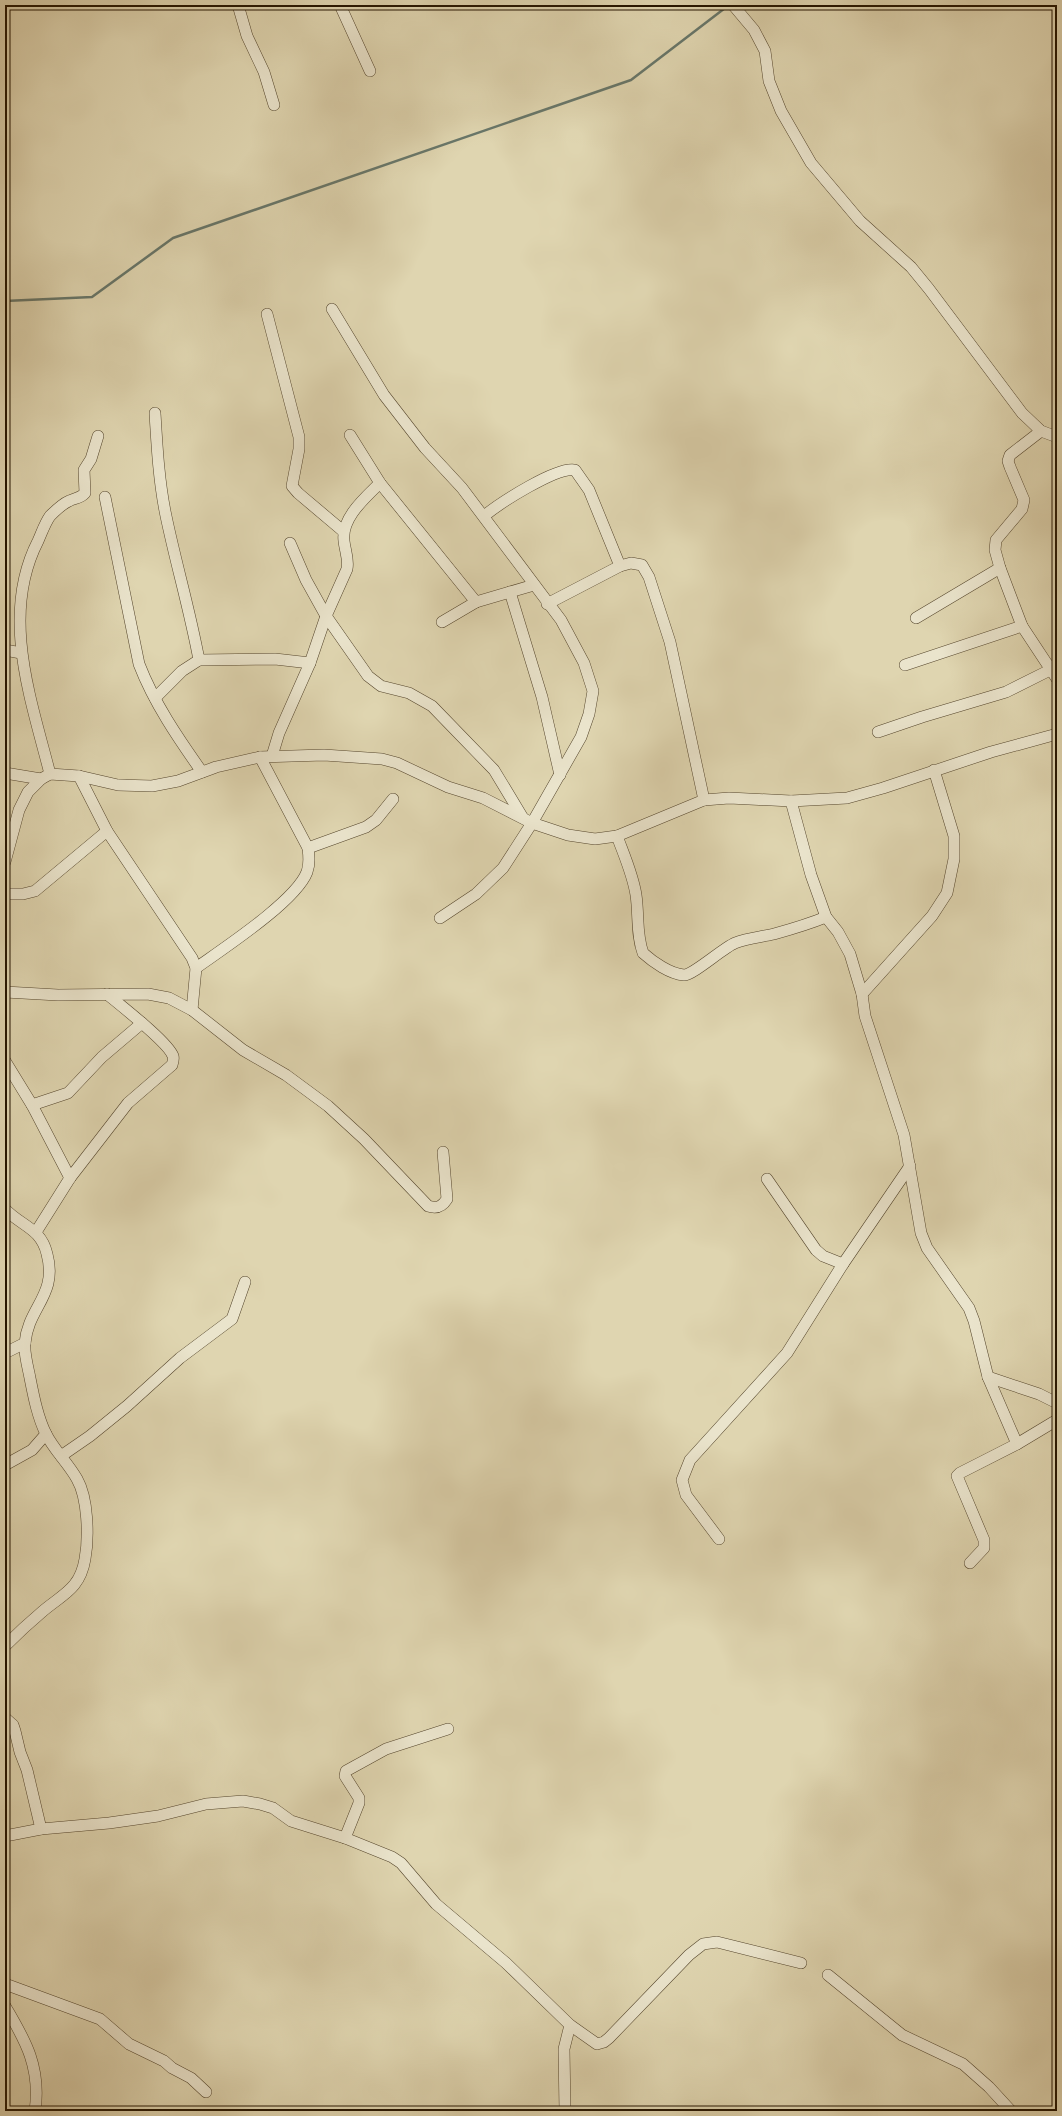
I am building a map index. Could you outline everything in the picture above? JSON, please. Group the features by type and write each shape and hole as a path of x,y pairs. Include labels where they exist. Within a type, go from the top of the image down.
{"street":[{"path":"238,5 247,36 266,77 274,105"},
{"path":"340,5 370,71"},
{"path":"733,5 754,30 759,40 764,51 769,81 781,111 811,163 860,220 915,272 1022,414 1040,431 1057,437"},
{"path":"332,309 384,395 425,448 462,488 534,584 547,604 561,620 584,662 593,691 589,714 581,737 560,775 528,821 503,868 476,894 440,918"},
{"path":"267,314 299,437 299,449 292,486 298,493 344,531"},
{"path":"155,413 157,448 166,516 191,614 199,660"},
{"path":"878,732 1006,692 1055,671 1022,626 1000,568 995,550 996,540 1022,509 1024,500 1008,461 1010,455 1040,431"},
{"path":"350,435 380,483 476,602"},
{"path":"46,777 21,653 21,603 24,574 49,518 67,501 85,493 84,470 91,459 98,436"},
{"path":"484,516 515,494 568,468 575,470 589,490 620,566"},
{"path":"272,756 279,733 310,663 326,616 347,569 348,561 344,541 344,531 355,510 380,483"},
{"path":"105,497 138,664 174,733 202,772"},
{"path":"290,543 306,580 326,616 371,678 382,686 419,697 432,706 486,760 528,821"},
{"path":"547,604 620,566 638,563 645,569 670,642 704,800"},
{"path":"916,618 1000,568"},
{"path":"442,622 476,602 534,584"},
{"path":"510,592 542,697 560,775"},
{"path":"905,665 1022,626"},
{"path":"5,650 21,653"},
{"path":"155,698 182,671 199,660 275,660 310,663"},
{"path":"5,773 46,777 79,776 118,785 152,786 178,781 202,772 260,757 324,756 389,761 434,782 483,798 528,821 582,838 595,839 617,836 704,800 729,798 791,801 847,798 883,788 990,752 1056,738"},
{"path":"196,968 285,901 302,882 307,872 310,859 308,848 260,757"},
{"path":"862,994 932,916 947,893 954,859 954,836 934,770"},
{"path":"79,776 108,831 192,958 196,968 192,1010"},
{"path":"5,862 19,810 28,792 46,777"},
{"path":"308,848 366,828 376,820 393,799"},
{"path":"791,801 811,875 826,917 838,932 850,954 862,994 865,1016 904,1136 921,1233 927,1248 969,1308 974,1321 988,1377 1017,1444"},
{"path":"5,894 23,894 35,891 108,831"},
{"path":"617,836 633,880 636,895 638,932 643,954 678,974 685,975 692,972 718,952 736,943 810,924 826,917"},
{"path":"5,992 148,994 169,998 192,1010 243,1050 286,1075 328,1106 364,1139 428,1206 436,1208 444,1205 447,1199 443,1152"},
{"path":"36,1232 70,1178 128,1103 172,1065 173,1057 171,1051 142,1023 107,994"},
{"path":"32,1105 68,1093 102,1057 142,1023"},
{"path":"5,1061 32,1105 70,1178"},
{"path":"719,1539 686,1495 682,1480 690,1460 779,1363 843,1264 910,1166"},
{"path":"767,1179 816,1250 823,1256 843,1264"},
{"path":"5,1210 36,1232 47,1253 51,1272 48,1289 30,1322 25,1343 33,1390 46,1434 77,1479 83,1494 86,1536 85,1560 73,1589 45,1610 5,1646"},
{"path":"61,1456 90,1436 127,1406 180,1358 232,1319 245,1282"},
{"path":"5,1353 25,1343"},
{"path":"988,1377 1039,1394 1057,1403"},
{"path":"970,1563 984,1548 984,1540 957,1476 960,1473 1017,1444 1057,1420"},
{"path":"5,1465 32,1450 46,1434"},
{"path":"5,1718 13,1725 15,1731 20,1752 27,1770 41,1829"},
{"path":"345,1838 360,1803 359,1798 345,1776 346,1771 386,1749 448,1729"},
{"path":"5,1836 41,1829 109,1823 158,1816 206,1804 243,1801 273,1808 291,1821 345,1838 392,1857 401,1863 436,1904 506,1963 570,2025 597,2044 604,2042 689,1955 703,1944 717,1942 801,1963"},
{"path":"828,1975 902,2035 963,2064 1011,2111"},
{"path":"5,1984 100,2019 129,2044 164,2061 172,2068 191,2078 206,2092"},
{"path":"5,2006 32,2054 35,2078 35,2111"},
{"path":"565,2111 564,2049 570,2025"}],"waterway":[{"path":"5,301 92,297 173,238 631,80 729,5"}]}
